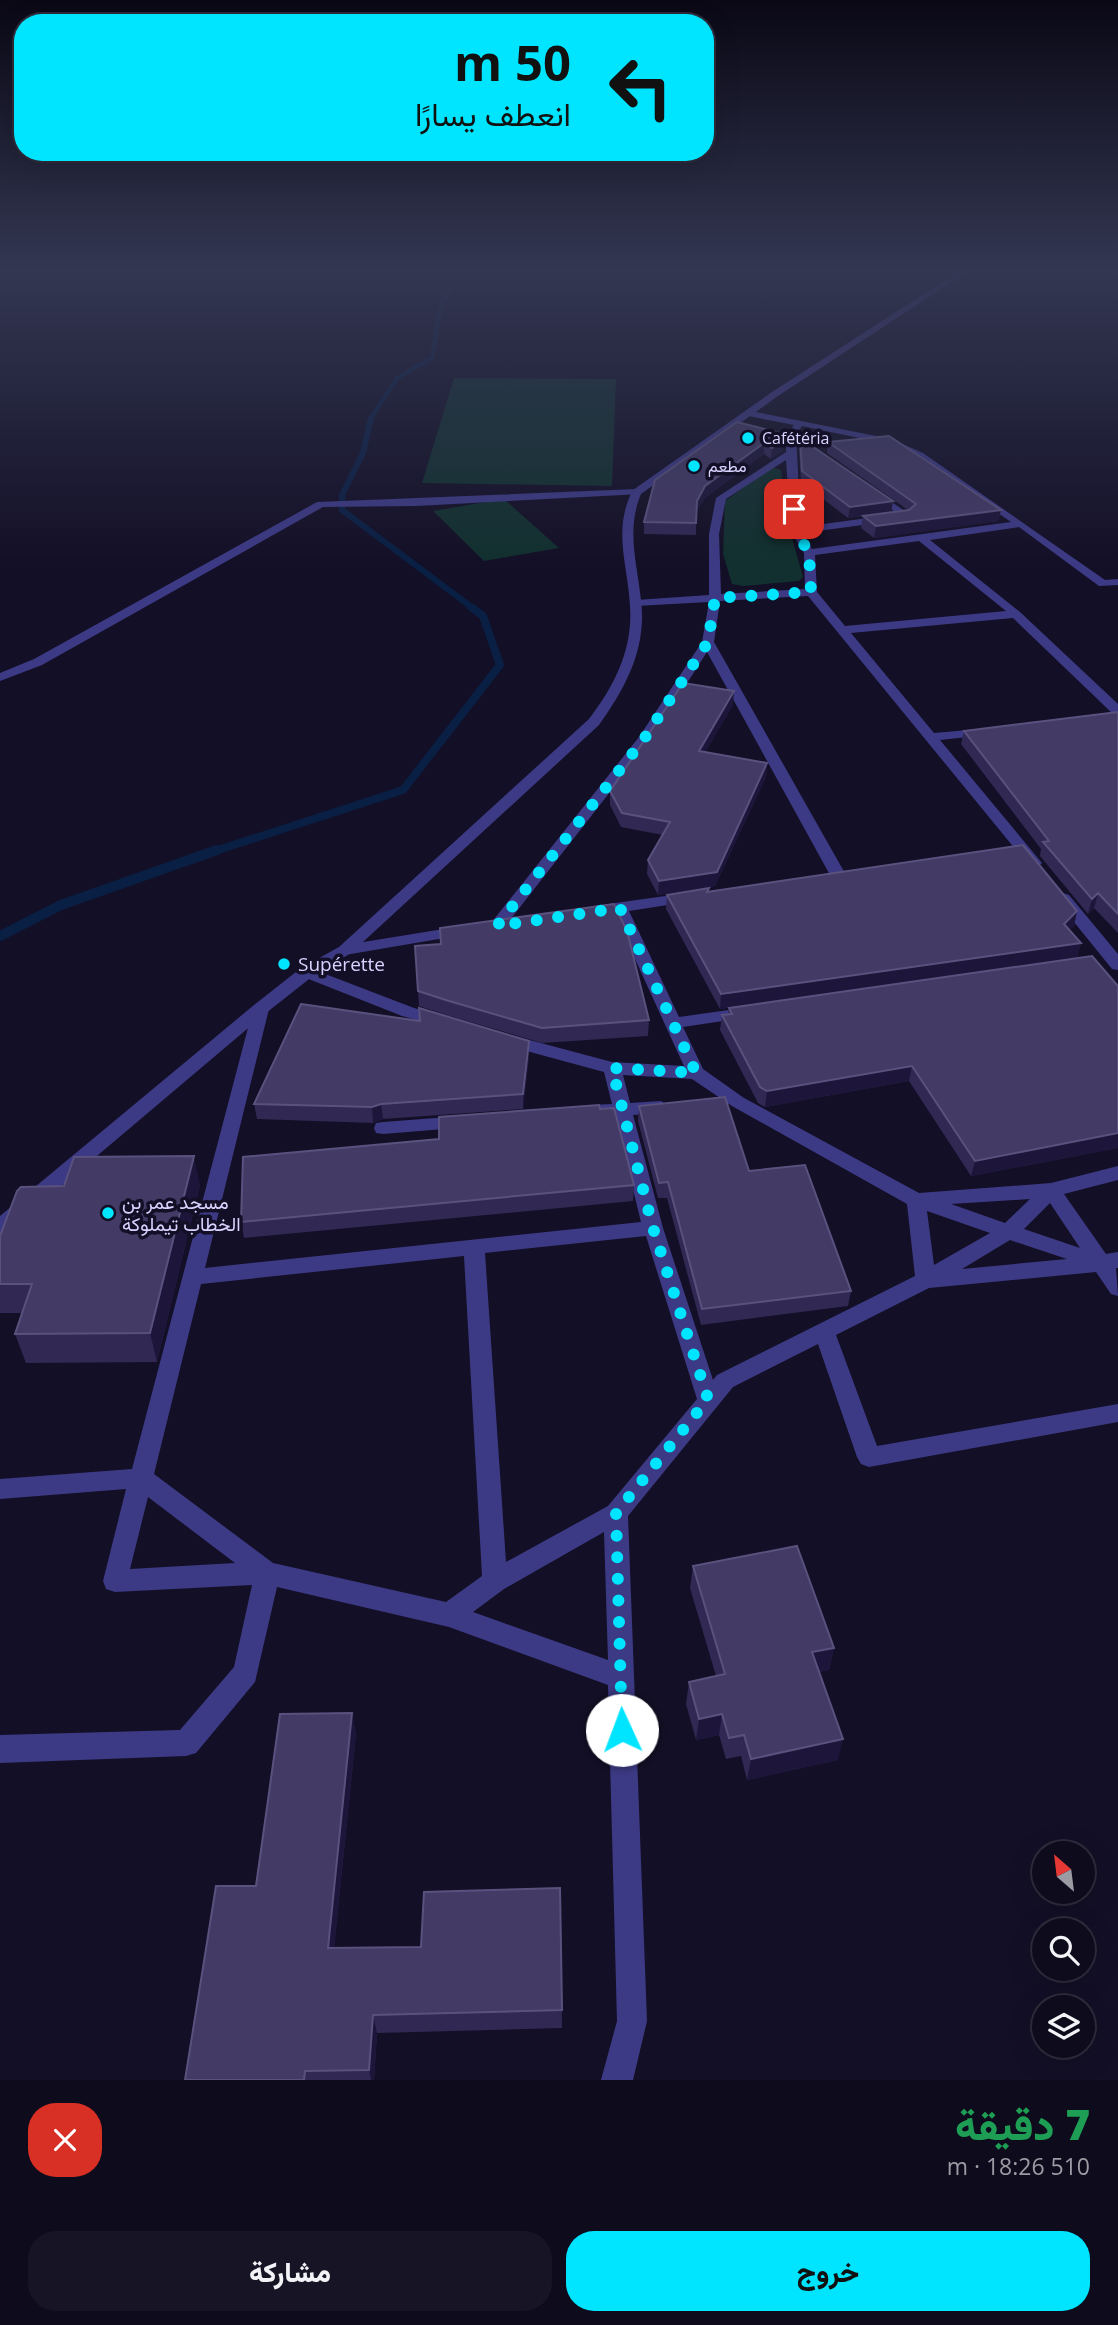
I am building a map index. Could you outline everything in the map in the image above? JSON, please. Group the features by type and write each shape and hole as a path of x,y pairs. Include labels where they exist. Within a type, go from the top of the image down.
{"street":[{"path":"0,1227 260,1009 307,972 345,950 594,722 616,693 628,671 637,629 636,603 625,533 629,506 637,492 746,413 814,369"},
{"path":"746,413 891,442 920,455 1103,584 1118,582"},
{"path":"800,423 791,435 796,531 809,553 811,592 930,737 1015,849 1051,884 1110,962"},
{"path":"791,435 801,442"},
{"path":"497,926 644,739 708,642 715,598 715,534 721,498 791,453"},
{"path":"796,531 907,516 865,486"},
{"path":"0,677 72,643 321,504 416,503 637,492"},
{"path":"809,553 1021,524"},
{"path":"923,539 1016,614 1118,711"},
{"path":"636,603 811,592"},
{"path":"842,630 1016,614"},
{"path":"708,642 838,875"},
{"path":"930,737 997,730"},
{"path":"579,914 702,895"},
{"path":"620,908 696,1073 738,1102 916,1200 1110,1261"},
{"path":"345,950 525,922"},
{"path":"307,972 408,1012 461,1027"},
{"path":"260,1009 115,1581 267,1573 449,1615 620,1677"},
{"path":"673,1023 756,1012"},
{"path":"488,1034 612,1068 696,1073"},
{"path":"612,1068 653,1228 708,1399"},
{"path":"712,1103 738,1102"},
{"path":"570,1113 674,1106"},
{"path":"383,1128 476,1121"},
{"path":"916,1200 1051,1190 1118,1173"},
{"path":"449,1615 495,1581 616,1513 725,1381 926,1280 1009,1230 1051,1190"},
{"path":"1051,1190 1110,1261 1118,1288"},
{"path":"916,1200 926,1280"},
{"path":"191,1277 653,1228"},
{"path":"474,1247 495,1581"},
{"path":"926,1280 1110,1261"},
{"path":"824,1331 869,1457 1118,1413"},
{"path":"0,1489 141,1478 267,1573"},
{"path":"616,1513 632,2021 617,2080"},
{"path":"0,1749 186,1743 246,1674 267,1573"}],"green space":[{"path":"454,378 616,379 612,486 422,483"},
{"path":"772,467 781,470 788,524 803,577 799,581 743,586 732,584 723,554 725,501"},
{"path":"504,499 559,548 484,561 433,511"}],"building":[{"path":"737,422 784,434 784,440 772,448 764,443 705,486 697,501 696,523 644,522 655,480"},
{"path":"889,436 1001,510 876,526 863,516 909,510 916,504 828,442"},
{"path":"800,438 893,501 850,507 802,471"},
{"path":"683,683 734,691 699,751 767,763 717,872 659,881 648,860 670,822 622,813 610,791"},
{"path":"1118,712 1118,914 1098,893 1092,899 1043,842 1049,841 964,731"},
{"path":"1023,845 1077,911 1064,924 1081,943 721,994 667,895 709,888 707,892"},
{"path":"614,904 627,931 649,1020 542,1028 418,991 415,946 441,944 440,928"},
{"path":"1092,956 1118,986 1118,1133 975,1161 912,1066 767,1091 760,1087 722,1015 732,1014 729,1008"},
{"path":"301,1004 420,1021 419,1008 529,1041 523,1094 381,1104 372,1107 254,1104"},
{"path":"725,1097 749,1171 805,1165 851,1291 702,1309 668,1182 659,1183 639,1106"},
{"path":"599,1105 600,1109 614,1108 634,1185 241,1222 243,1157 439,1139 439,1117"},
{"path":"194,1156 150,1333 15,1334 32,1284 0,1284 0,1236 17,1191 21,1187 64,1186 74,1157"},
{"path":"797,1546 834,1648 812,1652 843,1739 751,1759 744,1735 729,1738 722,1714 699,1719 689,1682 725,1674 693,1566"},
{"path":"352,1713 328,1948 421,1947 424,1892 560,1888 562,2010 373,2015 369,2070 305,2071 304,2080 185,2080 216,1886 256,1886 280,1714"}],"waterway":[{"path":"371,419 397,378 413,369"},
{"path":"371,419 363,453 342,495 342,510 474,609"},
{"path":"212,852 403,790 500,665 483,616 471,607"},
{"path":"0,936 61,905 217,850"}],"place":[{"name":"Cafétéria","path":"748,438"},
{"name":"مطعم","path":"694,466"},
{"name":"Supérette","path":"284,964"},
{"name":"مسجد عمر بن الخطاب تيملوكة","path":"108,1213"}],"route":[{"path":"622,1730 616,1513 708,1399 653,1228 612,1068 696,1073 620,908 497,926 644,739 708,642 715,598 811,592 809,553 796,531 794,509"}]}
